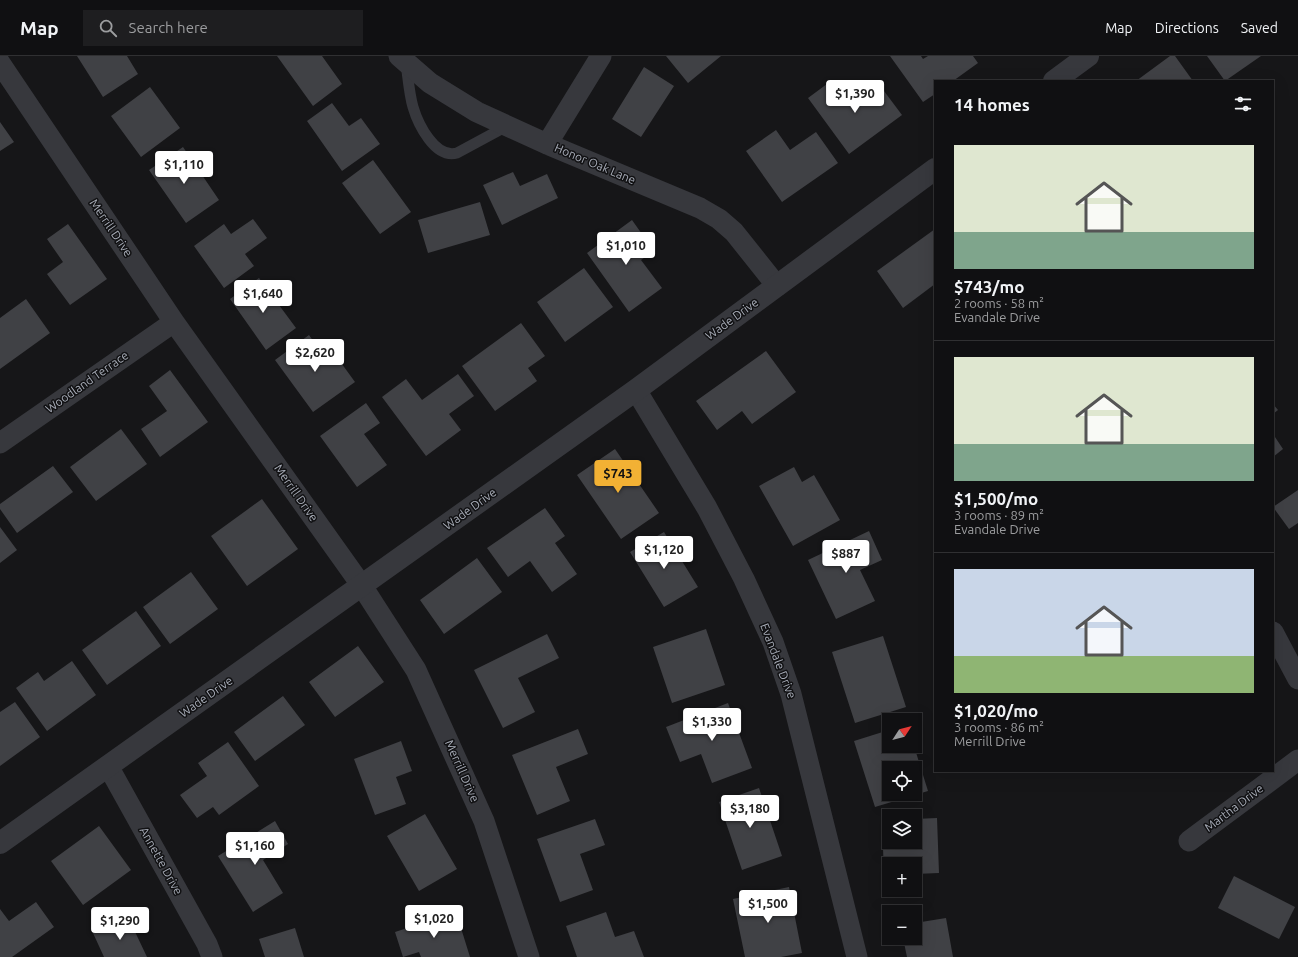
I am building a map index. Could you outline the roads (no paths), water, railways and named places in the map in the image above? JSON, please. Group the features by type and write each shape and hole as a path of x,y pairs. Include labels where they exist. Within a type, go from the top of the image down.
{"street":[{"path":"548,144 601,56"},
{"path":"1055,80 1088,56"},
{"name":"Honor Oak Lane","path":"402,59 430,83 477,112 548,144 700,208 719,219 734,232 777,286"},
{"name":"Merrill Drive","path":"0,63 174,322 362,586 416,670 481,814 529,957"},
{"name":"Wade Drive","path":"0,843 636,390 934,170"},
{"name":"Woodland Terrace","path":"0,443 174,322"},
{"name":"Evandale Drive","path":"636,390 707,508 744,579 773,642 791,694 857,957"},
{"path":"1274,634 1298,679"},
{"name":"Martha Drive","path":"1189,841 1298,760"},
{"name":"Annette Drive","path":"108,766 207,944 212,957"}],"lane":[{"path":"402,59 413,106 419,122 437,148 443,152 447,154 457,153 507,126"}]}
